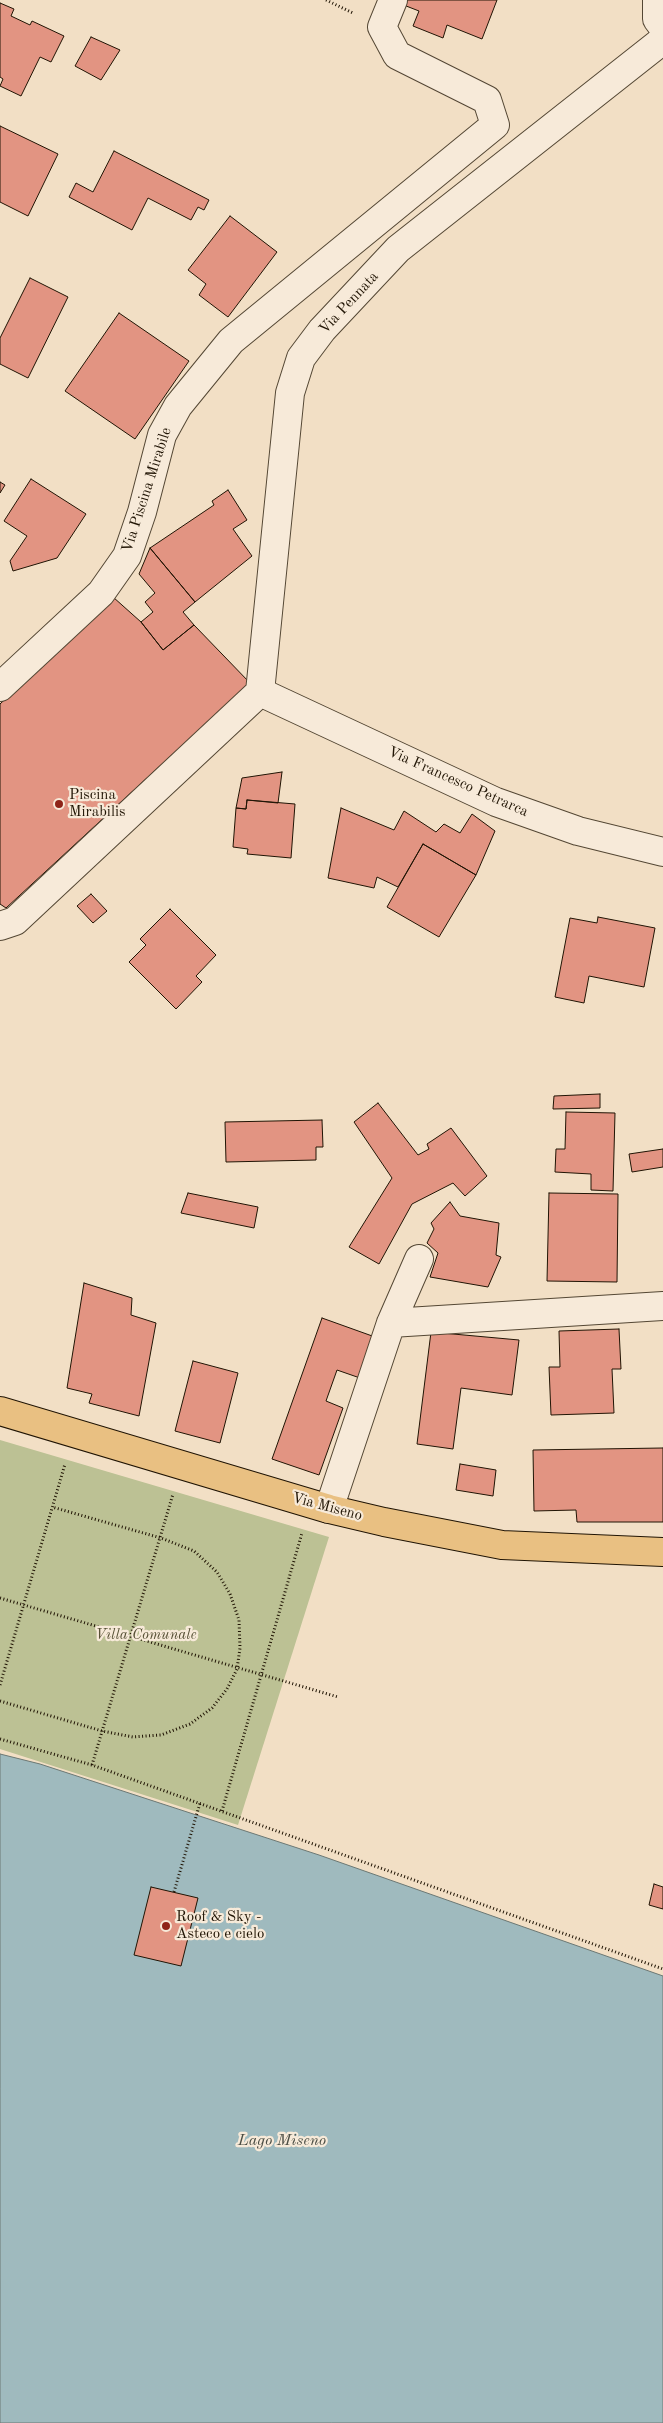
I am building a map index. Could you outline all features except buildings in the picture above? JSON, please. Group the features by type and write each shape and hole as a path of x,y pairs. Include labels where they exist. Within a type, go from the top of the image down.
{"main road":[{"name":"Via Miseno","path":"0,1411 328,1508 502,1545 663,1552"}],"street":[{"name":"Via Piscina Mirabile","path":"0,687 100,593 127,556 142,512 162,435 178,406 231,341 496,125 487,100 396,55 382,27 393,0"},
{"path":"657,0 657,19 663,27"},
{"name":"Via Pennata","path":"260,692 290,394 301,358 322,330 398,249 663,40"},
{"path":"0,926 15,921 260,692"},
{"name":"Via Francesco Petrarca","path":"260,692 496,802 578,831 663,852"},
{"path":"328,1508 391,1323 419,1259"},
{"path":"391,1323 663,1306"}],"path":[{"path":"0,1685 66,1463"},
{"path":"92,1765 176,1487"},
{"path":"0,1701 102,1731 133,1737 160,1735 190,1724 212,1708 227,1688 236,1669 240,1648 239,1620 230,1594 217,1572 194,1551 160,1538 52,1507"},
{"path":"222,1811 305,1523"},
{"path":"0,1598 236,1669 338,1697"},
{"path":"0,1739 92,1765 663,1969"},
{"path":"174,1892 200,1803"}],"green space":[{"name":"Villa Comunale","path":"0,1440 329,1537 238,1825 0,1749"}],"water":[{"name":"Lago Miseno","path":"0,1754 40,1764 319,1855 663,1976 663,2423 0,2423"}],"place":[{"name":"Piscina Mirabilis","path":"59,804"},
{"name":"Roof & Sky - Asteco e cielo","path":"166,1926"}]}
